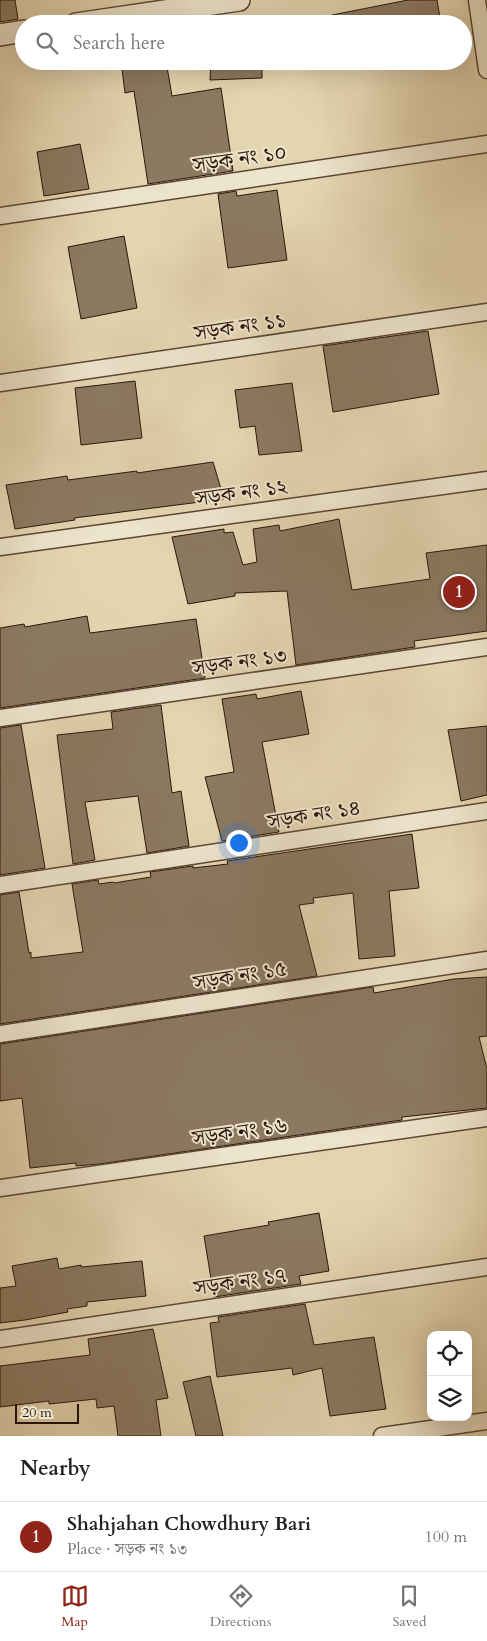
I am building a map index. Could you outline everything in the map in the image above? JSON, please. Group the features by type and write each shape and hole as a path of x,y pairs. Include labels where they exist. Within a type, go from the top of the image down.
{"street":[{"path":"137,15 239,0"},
{"path":"477,0 487,70"},
{"path":"0,35 15,32"},
{"name":"সড়ক নং ১০","path":"0,216 487,144"},
{"name":"সড়ক নং ১১","path":"0,383 487,312"},
{"name":"সড়ক নং ১২","path":"0,548 487,480"},
{"name":"সড়ক নং ১৩","path":"0,718 487,647"},
{"name":"সড়ক নং ১৪","path":"0,885 487,811"},
{"name":"সড়ক নং ১৫","path":"0,1034 487,960"},
{"name":"সড়ক নং ১৬","path":"0,1188 487,1118"},
{"name":"সড়ক নং ১৭","path":"0,1339 487,1267"},
{"path":"382,1436 487,1422"}],"building":[{"path":"0,0 15,0 17,15 15,15 15,20 0,22"},
{"path":"408,0 437,0 440,15 332,15"},
{"path":"122,70 168,70 172,96 221,88 233,171 148,184 134,91 125,93"},
{"path":"211,70 262,70 262,78 210,80"},
{"path":"80,144 89,189 44,196 37,152"},
{"path":"277,190 287,260 228,268 218,194 236,191 237,196"},
{"path":"124,236 137,308 81,319 68,247"},
{"path":"428,331 439,394 333,412 323,346"},
{"path":"135,381 142,438 81,445 75,388"},
{"path":"292,383 302,451 259,455 255,426 240,428 235,390"},
{"path":"213,462 224,499 74,518 75,520 15,529 6,485 67,476 68,480 137,471 137,473"},
{"path":"339,519 352,590 430,579 426,553 487,545 487,631 414,641 415,647 296,665 287,591 235,593 235,596 188,604 172,537 224,529 224,533 233,532 243,565 257,562 253,529 279,525 280,531"},
{"path":"87,616 90,633 196,619 205,678 0,708 0,628 24,624 25,627"},
{"path":"301,691 309,734 262,742 279,832 222,841 205,777 234,772 222,699 256,694 257,699"},
{"path":"161,705 172,793 181,791 189,846 147,853 138,796 85,802 95,860 73,864 57,735 113,729 111,712"},
{"path":"21,725 45,868 0,875 0,728"},
{"path":"487,726 487,795 461,801 448,730"},
{"path":"412,834 419,888 389,891 395,956 359,959 353,893 313,898 314,903 299,905 317,976 0,1024 0,895 19,892 31,958 83,952 72,884 98,880 99,884 114,883 151,877 150,872 193,866 193,868 228,864 227,861"},
{"path":"487,977 487,1036 479,1037 487,1069 487,1108 402,1117 402,1120 99,1164 76,1166 76,1163 30,1168 22,1098 0,1101 0,1044 373,987 374,993 454,979"},
{"path":"319,1213 329,1271 299,1276 301,1284 214,1297 204,1236 269,1225 268,1222"},
{"path":"57,1258 59,1269 81,1265 81,1267 142,1261 146,1296 87,1302 87,1306 67,1309 68,1312 0,1323 0,1288 16,1286 12,1266"},
{"path":"305,1304 314,1345 374,1337 386,1409 330,1416 322,1368 293,1375 292,1368 217,1377 210,1323 219,1322 218,1317"},
{"path":"153,1329 168,1398 156,1400 161,1436 118,1436 114,1406 97,1408 96,1399 49,1404 49,1401 0,1407 0,1366 90,1355 88,1339"},
{"path":"210,1376 223,1436 196,1436 183,1382"}],"place":[{"name":"Shahjahan Chowdhury Bari","path":"459,592"}]}
